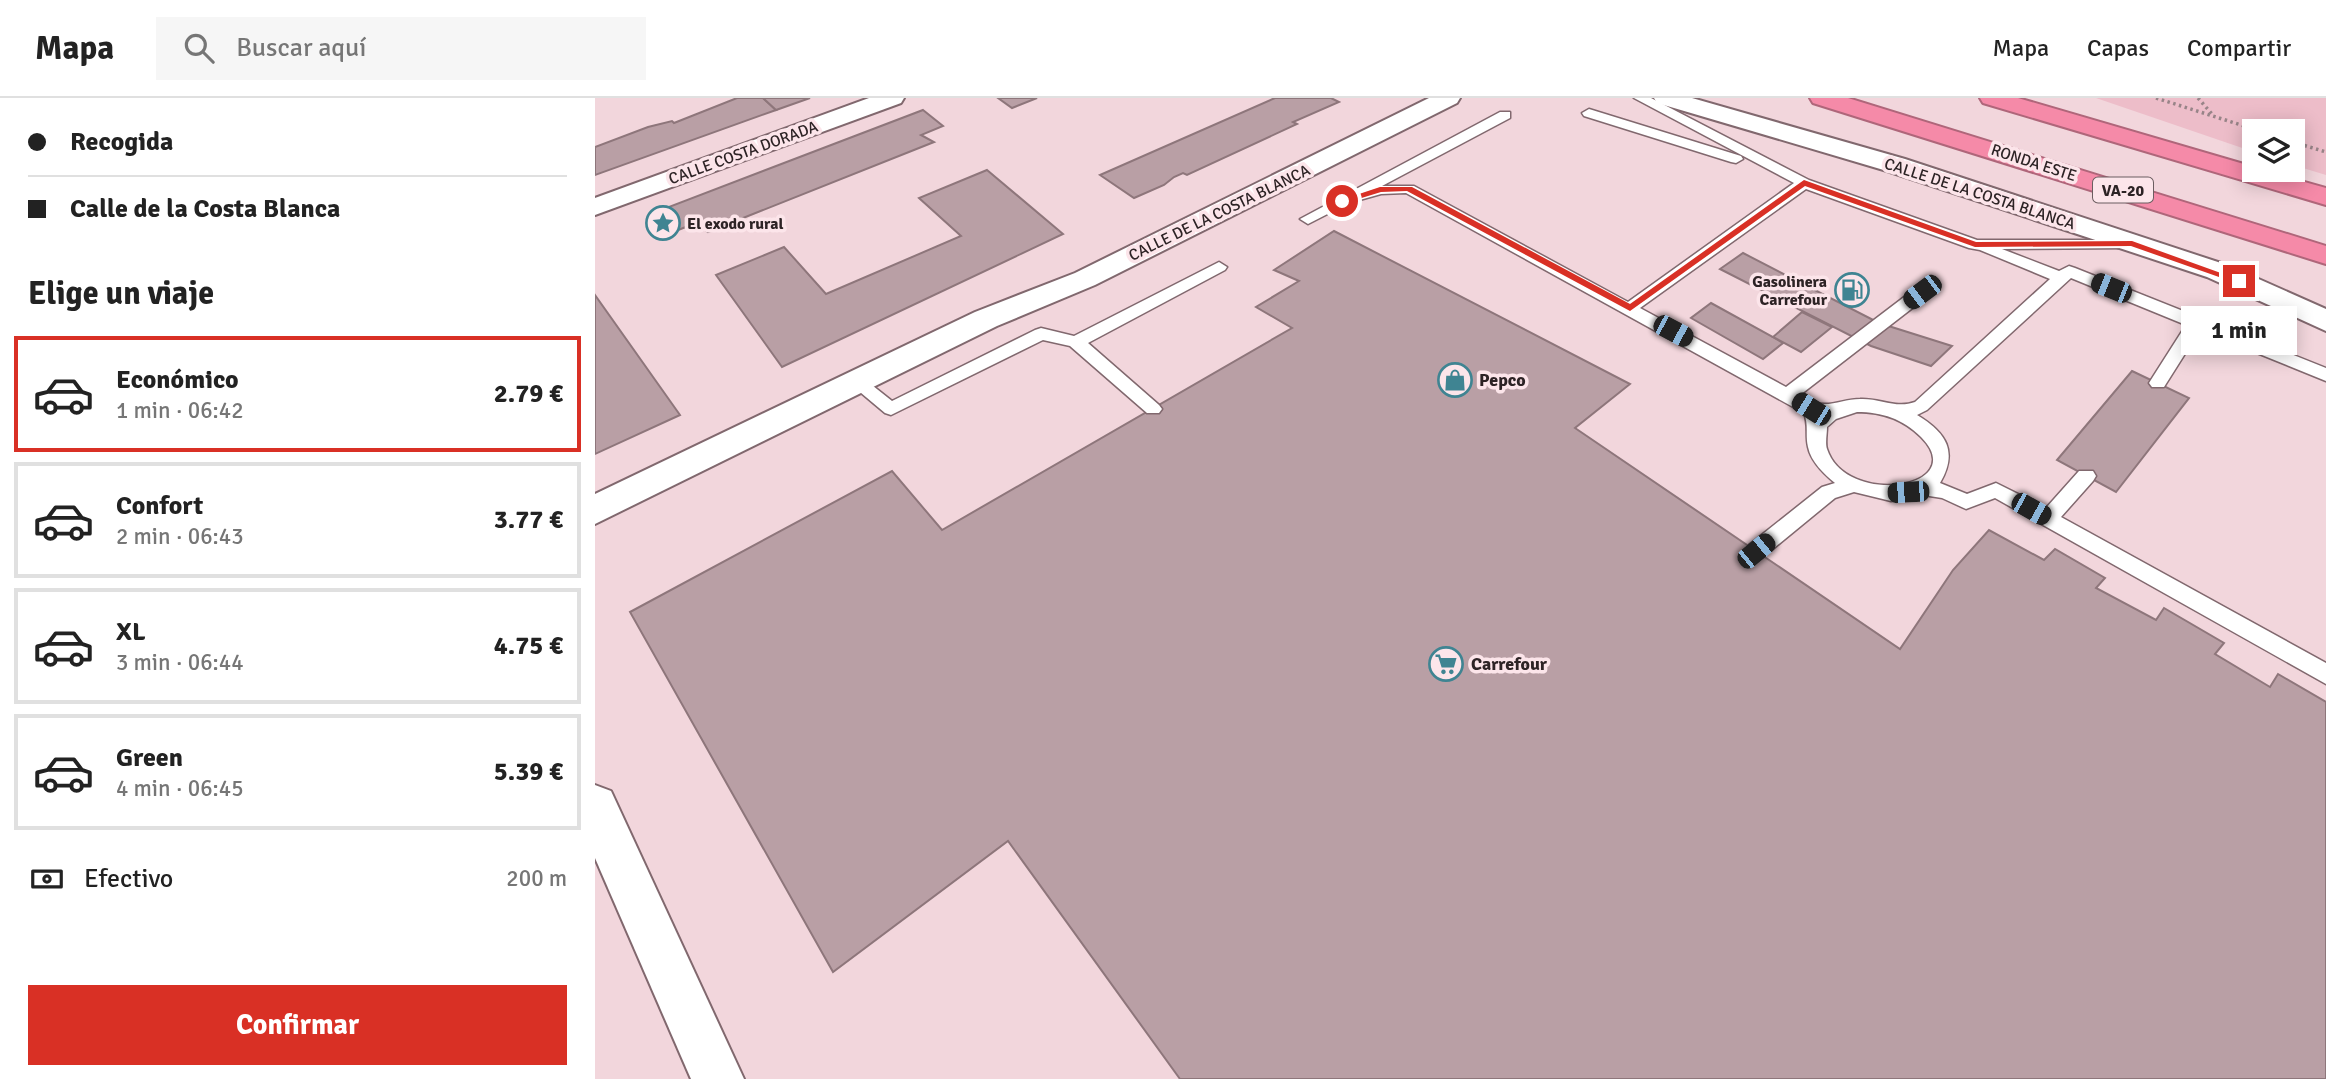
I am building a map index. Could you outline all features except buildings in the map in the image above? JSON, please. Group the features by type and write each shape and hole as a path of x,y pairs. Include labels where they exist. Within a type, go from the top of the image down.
{"highway":[{"name":"RONDA ESTE","path":"1822,98 1945,134 2322,255"},
{"path":"1992,98 2326,197"},
{"path":"2037,98 2188,157"}],"street":[{"name":"CALLE COSTA DORADA","path":"595,207 891,98"},
{"name":"CALLE DE LA COSTA BLANCA","path":"986,319 1070,270 1428,98"},
{"name":"CALLE DE LA COSTA BLANCA","path":"595,510 986,319 1085,279 1448,98"},
{"name":"CALLE DE LA COSTA BLANCA","path":"1666,98 1896,166 2217,271 2326,321"},
{"path":"595,806 718,1079"},
{"path":"595,863 642,907"}],"lane":[{"path":"1641,98 1804,183"},
{"path":"1589,113 1804,183 2061,278"},
{"path":"1308,219 1505,115"},
{"path":"1630,308 1804,183"},
{"path":"1342,201 1380,190 1409,189 1787,395 1814,417 1816,448 1831,482"},
{"path":"1975,245 2132,243"},
{"path":"1076,342 1219,267"},
{"path":"1902,414 1921,406 2069,271 2326,375"},
{"path":"1787,395 1922,292"},
{"path":"2158,383 2196,323"},
{"path":"857,382 891,409 1041,334 1076,342 1153,409"},
{"path":"1814,417 1866,405 1902,414 1922,426 1940,450 1941,462 1936,484"},
{"path":"1921,406 1922,426"},
{"path":"2048,519 2086,475"},
{"path":"1756,551 1831,482 1891,494 1936,484 1966,502 1996,490 2326,674"}],"path":[{"path":"2156,98 2242,125"},
{"path":"2197,98 2215,117"},
{"path":"2305,146 2326,152"}],"shaded area":[{"path":"2096,98 2326,98 2326,175 2305,169 2305,119 2242,119 2242,148"}],"place":[{"name":"El exodo rural","path":"663,223"},
{"name":"Gasolinera Carrefour","path":"1852,290"},
{"name":"Pepco","path":"1455,380"},
{"name":"Carrefour","path":"1446,664"}],"route":[{"path":"1342,201 1380,190 1409,189 1630,308 1804,183 1975,245 2132,243 2239,281"}]}
